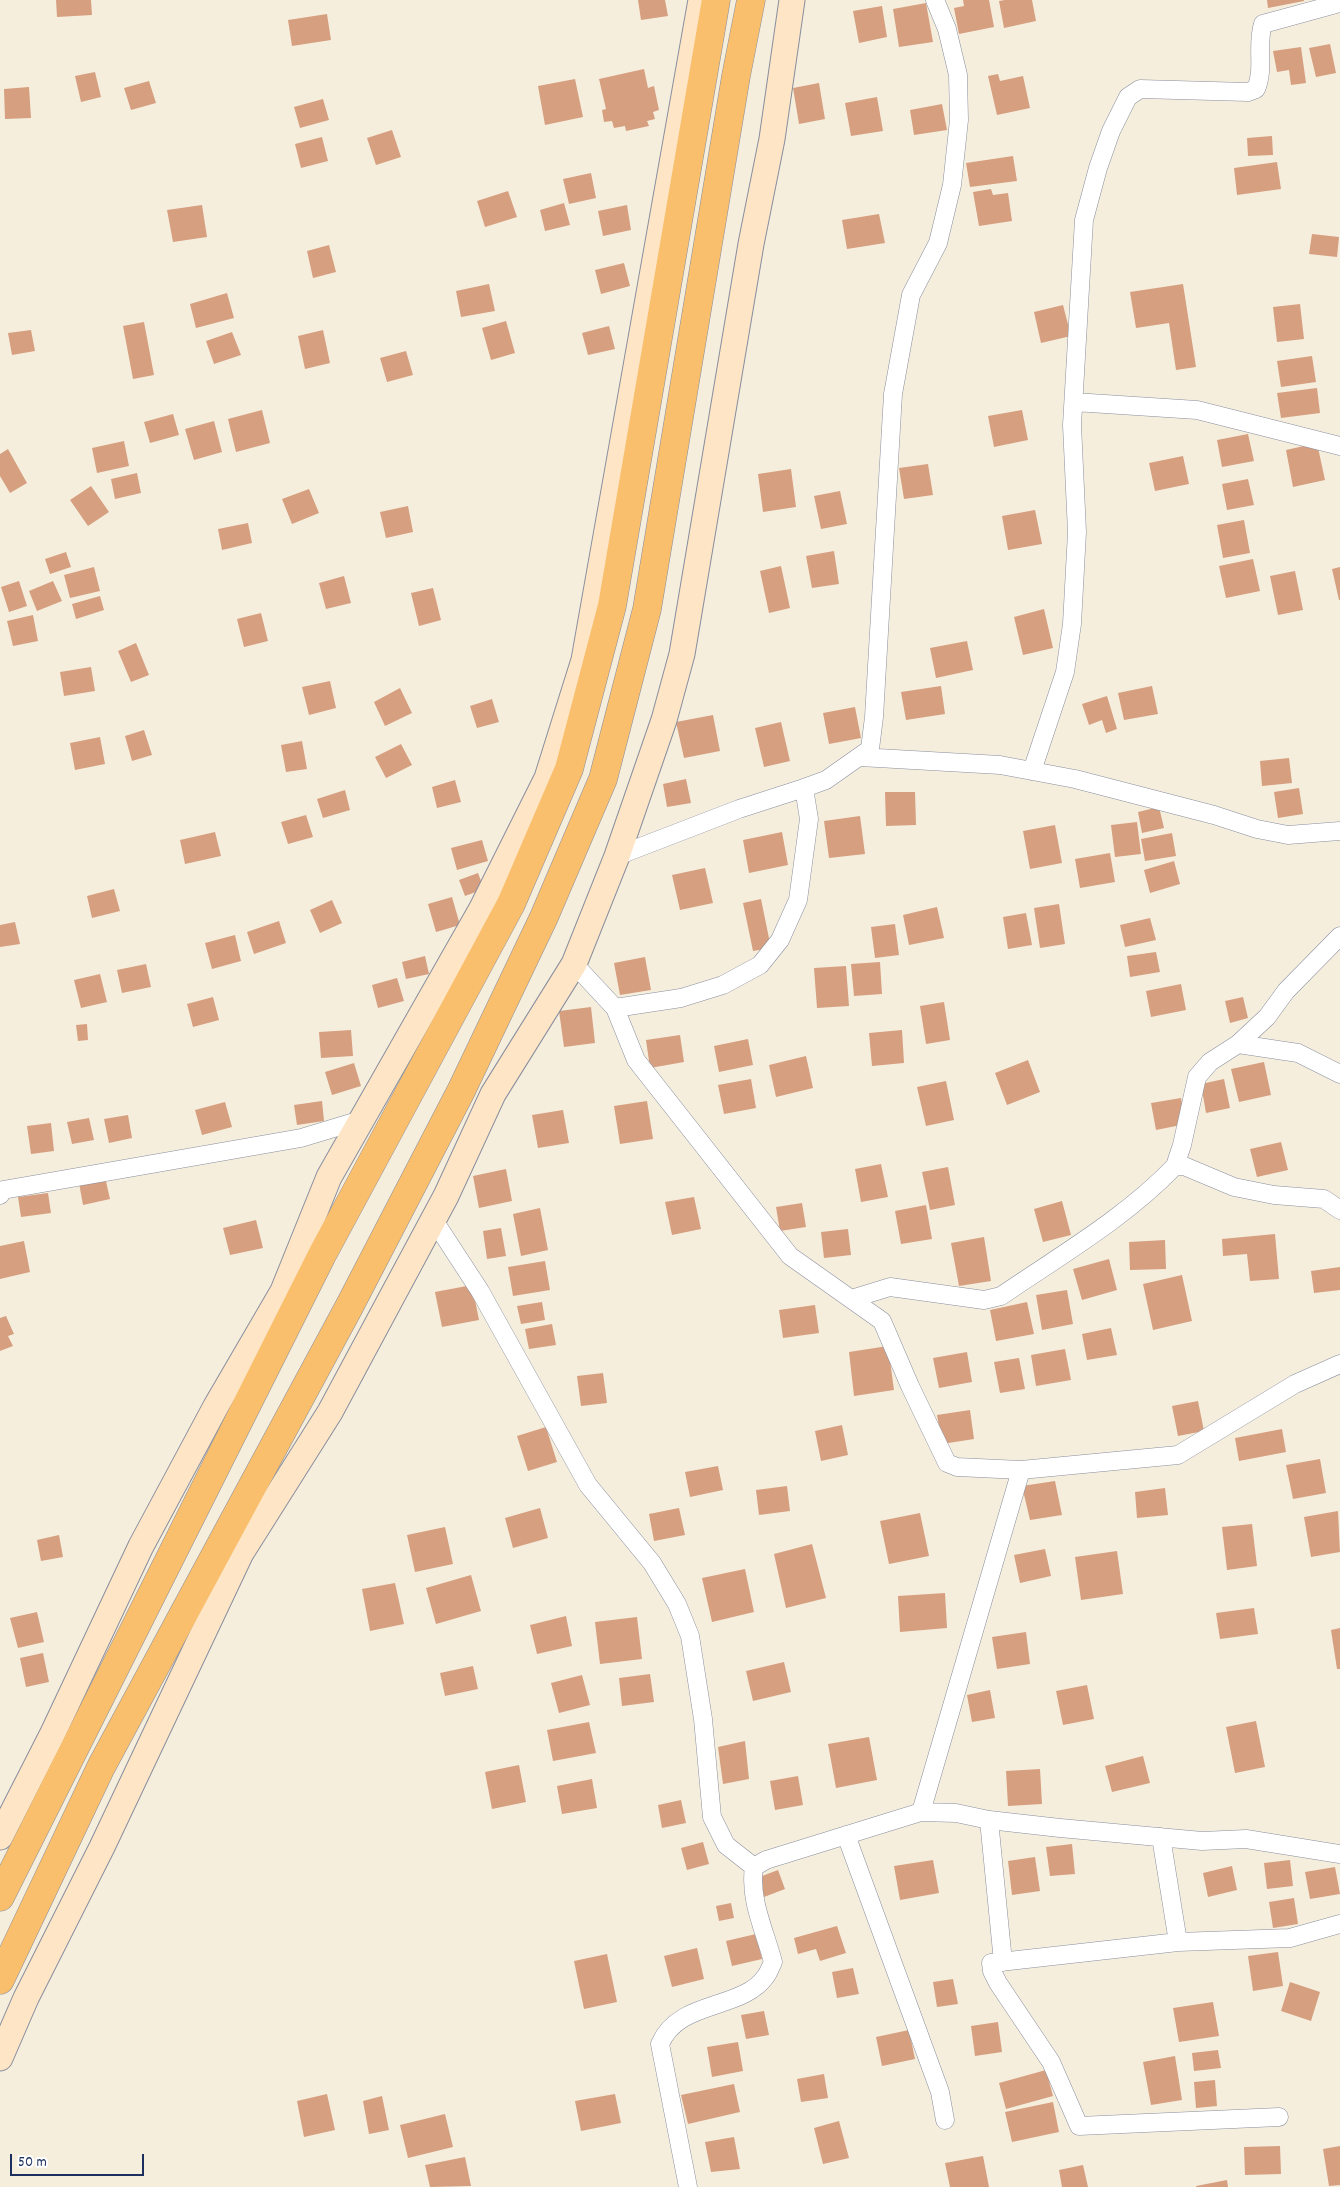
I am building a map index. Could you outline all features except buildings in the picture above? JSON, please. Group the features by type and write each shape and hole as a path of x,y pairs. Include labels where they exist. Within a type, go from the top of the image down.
{"highway":[{"path":"0,1896 322,1255 511,904 569,769 612,606 716,0"},
{"path":"0,1980 101,1767 344,1316 461,1091 544,917 604,779 647,609 736,76 751,0"}],"street":[{"path":"0,1837 52,1735 141,1546 216,1406 283,1291 329,1177 364,1119 481,910 547,778 584,660 701,0"},
{"path":"0,2058 26,1998 106,1838 241,1553 330,1412 433,1219 493,1094 574,964 617,856 664,720 682,654 752,244 772,139 792,0"},
{"path":"617,856 739,809 826,780 870,749 874,717 893,394 911,295 938,243 952,185 959,120 958,75 947,29 935,0"},
{"path":"1032,771 1065,672 1072,624 1077,532 1072,425 1084,220 1108,140 1128,97 1140,89 1248,92 1256,89 1261,70 1259,38 1263,24 1340,3"},
{"path":"1074,402 1197,410 1340,446"},
{"path":"860,757 1000,765 1075,779 1214,815 1257,829 1288,835 1340,831"},
{"path":"616,1008 681,998 723,985 760,965 780,940 798,900 809,819 804,788"},
{"path":"851,1299 890,1288 984,1300 1002,1296 1123,1212 1154,1188 1175,1166 1182,1145 1196,1077 1210,1062 1238,1044 1267,1017 1286,991 1333,950 1340,936"},
{"path":"574,964 616,1008 636,1060 790,1256 882,1321 910,1386 947,1463 957,1468 1021,1470 1178,1455 1295,1384 1340,1364"},
{"path":"1238,1044 1298,1053 1340,1074"},
{"path":"0,1195 2,1190 301,1138 364,1119"},
{"path":"1175,1166 1184,1166 1234,1187 1274,1194 1324,1199 1340,1210"},
{"path":"433,1219 480,1291 588,1485 652,1563 677,1604 690,1636 703,1720 712,1817 726,1845 754,1867"},
{"path":"921,1812 1021,1470"},
{"path":"754,1867 766,1860 921,1812 956,1813 989,1820 1202,1841 1246,1839 1340,1854"},
{"path":"989,1820 1003,1962"},
{"path":"846,1835 940,2092 945,2120"},
{"path":"1161,1836 1178,1942"},
{"path":"688,2187 660,2044 666,2031 676,2021 750,1990 766,1977 773,1962 754,1900 752,1882 754,1867"},
{"path":"1279,2117 1079,2126 1052,2062 992,1971 991,1963 1178,1942 1290,1938 1340,1924"}]}
